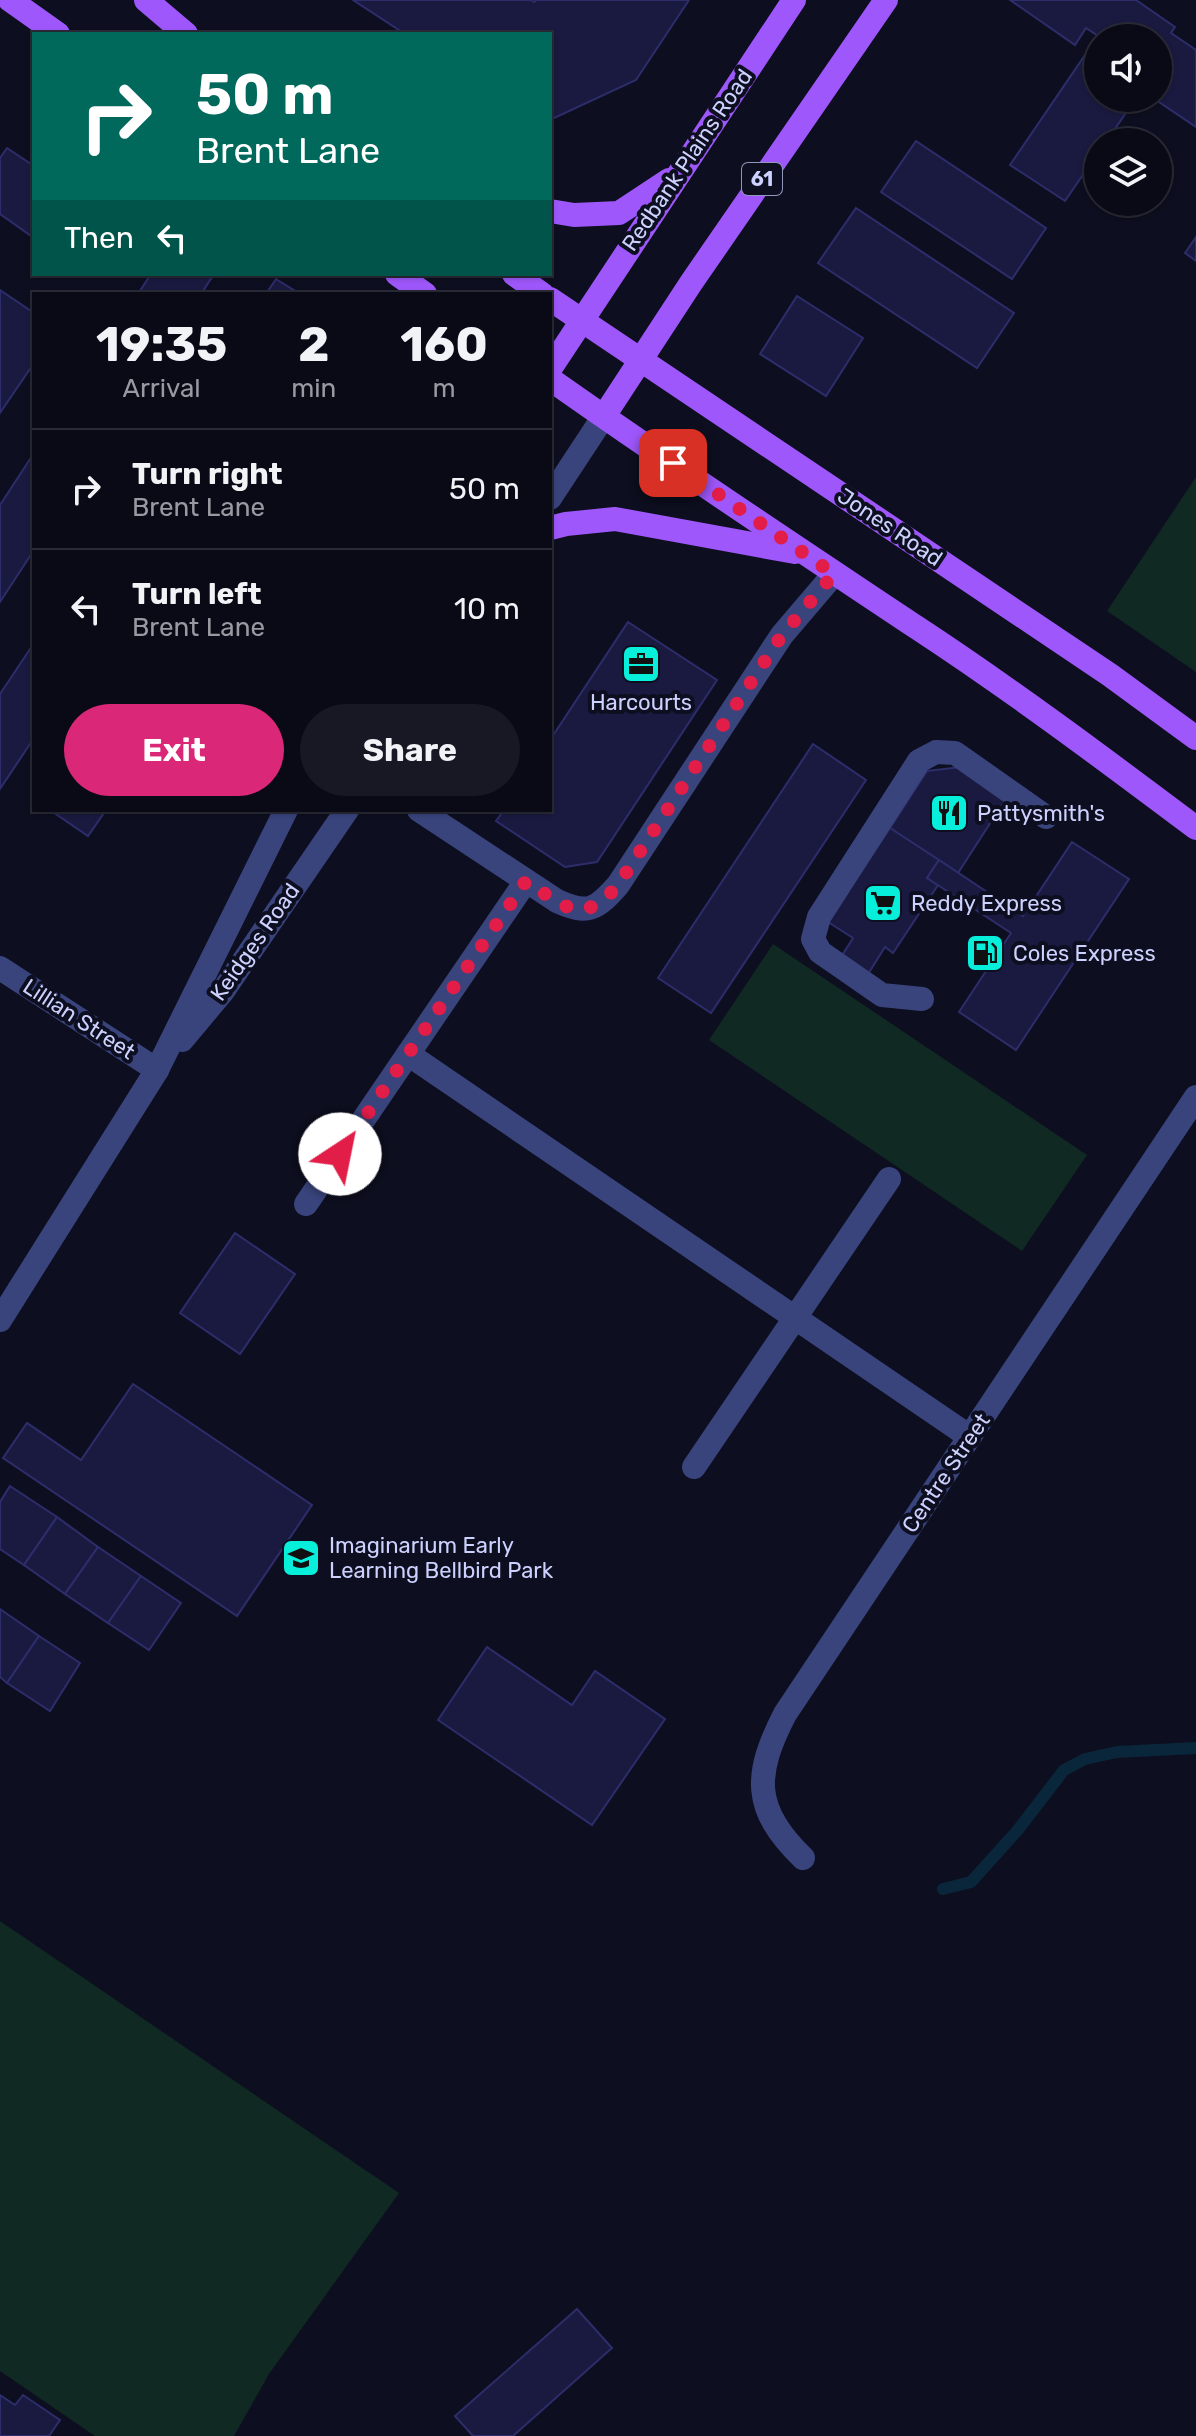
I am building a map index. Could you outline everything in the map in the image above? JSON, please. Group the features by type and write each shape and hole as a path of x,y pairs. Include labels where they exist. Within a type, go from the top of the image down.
{"main road":[{"path":"10,0 55,32"},
{"path":"146,0 185,32"},
{"name":"Redbank Plains Road","path":"552,366 794,0"},
{"name":"61","path":"604,416 886,0"},
{"path":"552,211 574,215 619,213 676,175"},
{"path":"400,276 422,292"},
{"path":"517,276 539,292"},
{"path":"552,300 581,321"},
{"name":"Jones Road","path":"581,321 1110,675 1196,738"},
{"path":"552,380 834,574 917,627 1067,732 1196,828"},
{"path":"552,528 615,519 806,553"}],"street":[{"path":"552,495 604,416"},
{"path":"422,812 557,901 574,909 589,909 603,903 618,885 782,635 834,574"},
{"path":"922,999 882,995 820,952 813,939 819,917 919,761 936,752 955,753 1046,817"},
{"name":"Keidges Road","path":"0,1320 157,1070 285,812"},
{"name":"Keidges Road","path":"157,1070 223,991 346,812"},
{"path":"306,1204 526,881"},
{"name":"Lillian Street","path":"0,968 157,1070"},
{"path":"408,1054 970,1437"},
{"name":"Centre Street","path":"803,1858 772,1822 764,1798 762,1771 768,1746 785,1714 1196,1097"},
{"path":"694,1467 889,1179"}],"green space":[{"path":"1196,477 1196,672 1107,611"},
{"path":"773,944 1087,1155 1022,1251 709,1040"},
{"path":"0,1921 399,2193 269,2374 234,2436 95,2436 0,2371"}],"building":[{"path":"353,0 689,0 636,80 552,119 552,32 402,32"},
{"path":"1010,0 1136,0 1171,24 1084,24 1084,31 1075,45"},
{"path":"1172,34 1196,50 1196,127 1172,111"},
{"path":"1084,56 1084,112 1126,112 1116,128 1084,128 1084,173 1065,201 1010,165"},
{"path":"916,141 1046,228 1012,279 881,192"},
{"path":"7,148 32,165 32,237 0,214 0,158"},
{"path":"856,208 1014,313 977,368 818,263"},
{"path":"1196,237 1196,261 1185,253"},
{"path":"150,276 213,276 202,292 139,292"},
{"path":"276,279 297,292 267,292"},
{"path":"0,290 32,312 32,366 0,413"},
{"path":"797,296 863,338 826,396 760,354"},
{"path":"32,456 32,553 0,602 0,505"},
{"path":"628,622 717,680 597,862 565,867 496,821 503,812 552,812 552,737"},
{"path":"32,646 32,741 0,789 0,694"},
{"path":"813,744 866,780 711,1013 658,978"},
{"name":"Pattysmith's","path":"961,767 1007,797 958,873 890,828 927,771"},
{"path":"53,812 105,812 88,836"},
{"name":"Reddy Express","path":"890,828 939,860 927,878 938,885 893,953 885,947 868,974 841,957 853,938 828,922"},
{"path":"1072,842 1129,879 1016,1050 959,1012 1011,933 927,878 939,860 1023,916"},
{"path":"235,1233 295,1274 240,1354 180,1313"},
{"path":"133,1384 312,1505 237,1616 3,1458 27,1423 81,1460"},
{"path":"10,1486 57,1517 24,1565 0,1549 0,1502"},
{"path":"57,1517 98,1547 65,1594 24,1565"},
{"path":"98,1547 141,1576 108,1623 65,1594"},
{"path":"141,1576 181,1603 149,1650 108,1623"},
{"path":"0,1609 39,1636 7,1683 0,1677"},
{"path":"39,1636 80,1663 50,1711 7,1683"},
{"path":"487,1647 572,1705 595,1671 665,1719 592,1825 438,1720"},
{"path":"577,2309 612,2348 513,2436 473,2436 455,2416"},
{"path":"0,2395 15,2405 23,2395 60,2420 49,2436 0,2436"}],"waterway":[{"path":"943,1889 971,1882 1017,1831 1064,1770 1085,1759 1117,1752 1196,1748"}],"place":[{"name":"Harcourts","path":"641,664"},
{"name":"Pattysmith's","path":"949,813"},
{"name":"Reddy Express","path":"883,903"},
{"name":"Coles Express","path":"985,953"},
{"name":"Imaginarium Early Learning Bellbird Park","path":"301,1558"}],"route":[{"path":"340,1154 526,881 574,909 589,909 603,903 618,885 782,635 834,574 673,463"}]}
